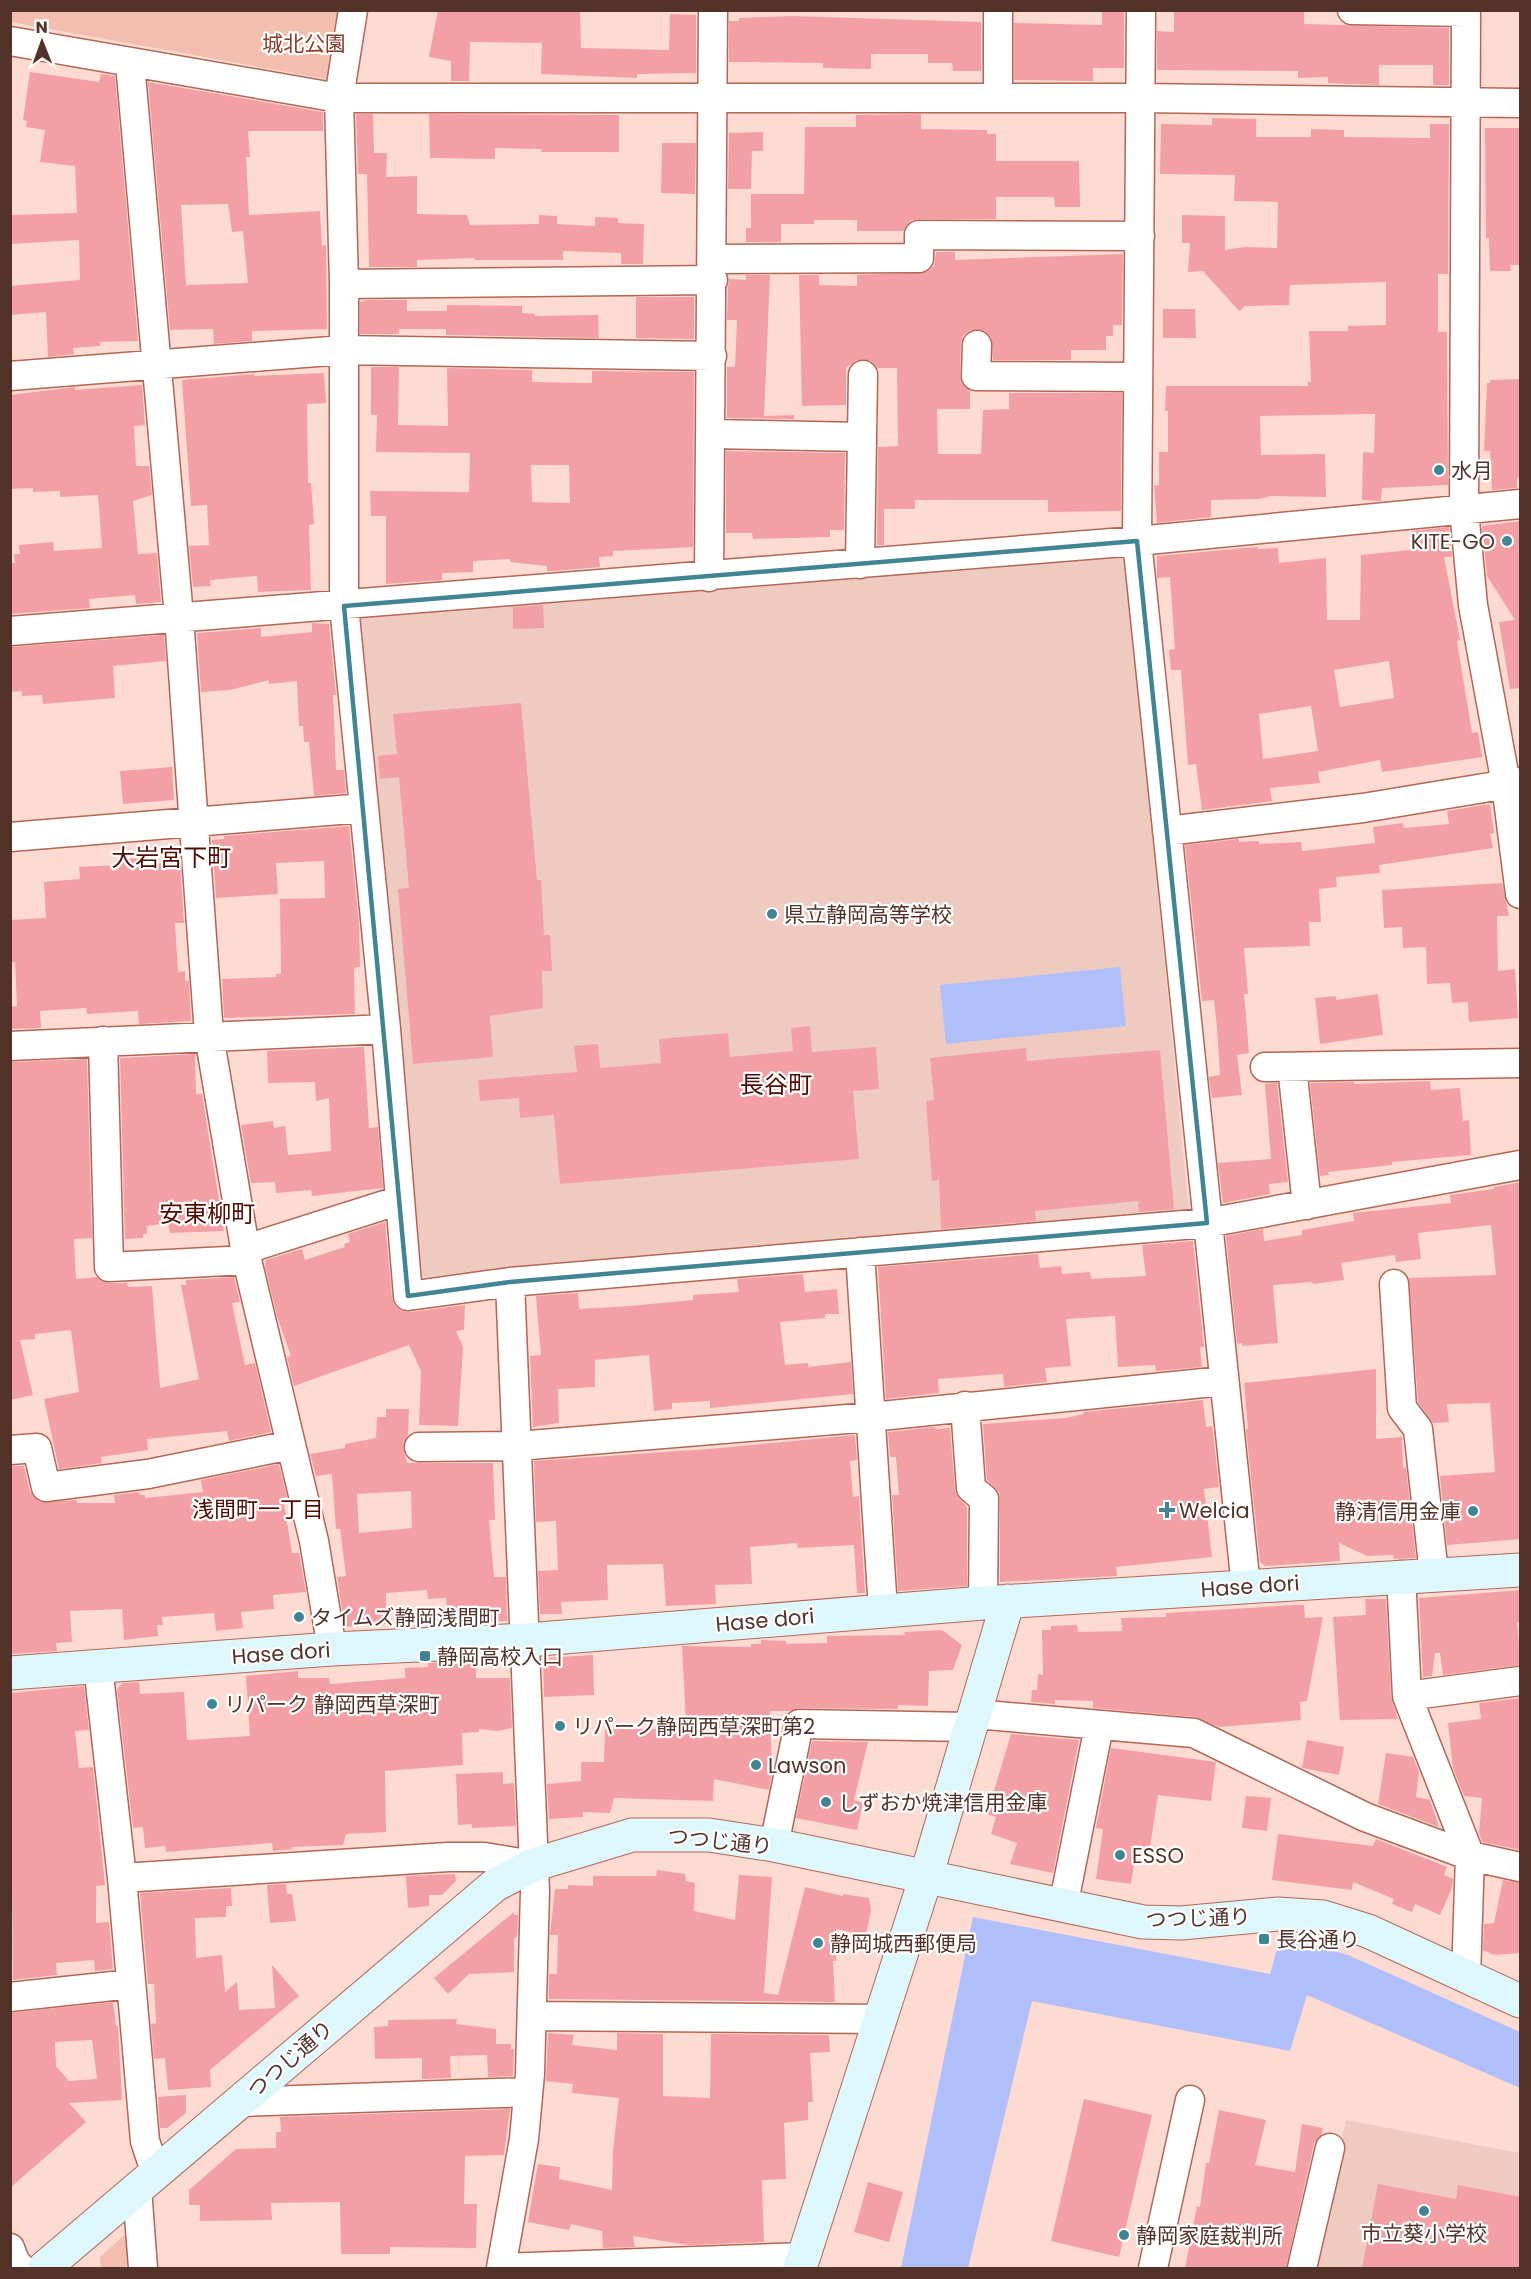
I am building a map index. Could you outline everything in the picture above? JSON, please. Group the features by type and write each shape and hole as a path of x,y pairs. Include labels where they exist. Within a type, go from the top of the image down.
{"street":[{"path":"353,10 339,98 344,284 344,606 386,1029 408,1296 510,1282 1207,1223 1521,1165"},
{"path":"709,577 714,10"},
{"path":"998,10 998,97"},
{"path":"1141,10 1137,541 1246,1587"},
{"path":"1352,10 1466,11 1464,510 1473,605 1513,783 1521,894"},
{"path":"10,41 339,98 998,97 1521,103"},
{"path":"130,63 196,821 209,1035 246,1255 314,1541 332,1649"},
{"path":"344,284 919,258 919,235 1140,236"},
{"path":"977,345 976,376 1138,377"},
{"path":"10,376 343,350 712,356"},
{"path":"860,564 863,375"},
{"path":"711,434 862,437"},
{"path":"10,631 709,577 1137,541 1521,504"},
{"path":"1167,831 1362,808 1513,783"},
{"path":"10,837 364,808"},
{"path":"10,1046 209,1035 386,1029"},
{"path":"103,1041 109,1267 246,1255 400,1200"},
{"path":"1307,1205 1279,1067 1521,1063"},
{"path":"860,1252 883,1610"},
{"path":"510,1282 527,1640 533,1865 532,2016 524,2139 503,2268 802,2263 926,1878 972,1720 995,1602 984,1499 971,1488 965,1406"},
{"path":"1394,1284 1402,1408 1418,1429 1434,1574"},
{"path":"419,1447 518,1446 871,1417 1223,1381"},
{"path":"10,1450 37,1448 46,1487 148,1474 291,1445"},
{"name":"Hase dori","path":"10,1673 332,1649 527,1640 995,1602 1401,1575 1521,1570"},
{"path":"1401,1575 1407,1696 1470,1856 1466,1977"},
{"path":"98,1666 122,1878 145,2141 151,2159 143,2268"},
{"path":"1407,1696 1521,1681"},
{"path":"774,1845 799,1724 972,1720 1194,1733 1365,1817 1470,1856 1521,1866"},
{"path":"1063,1907 1099,1726"},
{"name":"つつじ通り","path":"44,2268 495,1885 533,1865 632,1835 709,1835 774,1845 1143,1922 1181,1923 1278,1914 1323,1917 1368,1931 1521,2001"},
{"path":"122,1878 448,1857 484,1857 533,1865"},
{"path":"10,1997 131,1984"},
{"path":"532,2016 880,2019"},
{"path":"241,2102 528,2092"},
{"path":"1153,2268 1190,2100"},
{"path":"1302,2268 1330,2148"},
{"path":"10,2248 15,2261 21,2268"}],"highlighted area":[{"path":"1137,541 1207,1223 510,1282 408,1296 344,606"}],"shaded area":[{"name":"県立静岡高等学校","path":"1125,555 1189,1213 422,1277 353,615"},
{"name":"市立葵小学校","path":"1346,2120 1520,2153 1520,2268 1315,2268"}],"green space":[{"name":"城北公園","path":"10,11 343,11 332,80 11,22"},
{"path":"132,2228 132,2260 123,2268 101,2268 100,2257"}],"water":[{"path":"1120,967 1126,1026 946,1044 940,985"},
{"path":"973,1917 1270,1974 1279,1942 1307,1943 1348,1955 1520,2032 1520,2088 1307,1995 1290,2051 1032,2001 968,2268 901,2268"}],"building":[{"path":"438,10 580,12 581,48 669,50 670,14 696,15 696,73 637,74 637,78 541,74 542,43 470,42 469,81 451,81 451,61 429,57"},
{"path":"1102,10 1124,10 1124,68 1093,68 1093,81 1014,80 1014,23 1102,25"},
{"path":"1174,10 1304,10 1304,24 1449,28 1449,85 1433,85 1433,65 1379,65 1379,85 1328,83 1328,77 1298,78 1298,71 1157,70 1157,31 1174,32"},
{"path":"792,16 981,22 981,71 953,71 952,63 928,63 928,54 871,54 871,69 823,68 823,63 729,62 729,21 739,21 739,18"},
{"path":"30,72 99,82 101,74 115,76 138,341 100,342 100,346 73,348 74,354 48,357 46,312 10,315 10,286 80,280 79,240 10,244 10,215 77,213 75,166 40,162 45,130 26,127 27,121 23,120"},
{"path":"148,82 323,112 323,131 248,131 250,157 246,157 249,215 320,211 322,246 326,245 327,329 252,331 252,341 214,344 213,329 170,330","holes":["228,204 232,232 243,231 248,283 186,285 181,205"]},
{"path":"356,114 373,114 374,153 387,153 386,177 417,176 417,214 467,215 470,225 539,224 539,215 557,216 557,224 595,226 595,217 618,218 618,223 644,224 643,264 621,264 621,253 563,251 563,260 475,260 475,258 417,260 417,267 369,267 367,174 358,174"},
{"path":"429,114 619,115 619,152 541,152 542,149 495,148 495,159 430,158"},
{"path":"921,114 921,129 987,130 987,134 996,134 996,161 1079,161 1080,207 1055,207 1054,197 996,197 996,219 918,219 910,221 904,231 857,231 857,220 814,220 814,224 781,224 781,242 746,242 746,228 751,228 751,194 804,194 805,127 856,127 856,115"},
{"path":"1212,118 1256,119 1256,137 1311,137 1311,129 1344,130 1344,137 1430,138 1430,124 1449,124 1448,274 1438,274 1438,332 1447,332 1448,485 1382,488 1381,501 1362,500 1363,452 1374,453 1375,414 1260,416 1261,455 1325,454 1326,497 1271,496 1259,499 1211,500 1211,517 1157,523 1154,486 1159,485 1159,452 1168,452 1166,386 1308,386 1308,382 1311,382 1309,331 1348,331 1348,326 1386,325 1386,282 1290,285 1289,305 1245,306 1239,311 1203,271 1188,272 1190,243 1182,243 1182,215 1225,216 1225,250 1244,247 1277,248 1278,202 1234,201 1235,175 1160,174 1161,124 1212,125"},
{"path":"1485,128 1521,128 1521,265 1510,265 1511,271 1490,271 1489,238 1486,238"},
{"path":"763,132 763,151 752,151 751,189 728,189 729,133"},
{"path":"662,143 696,143 695,194 661,193"},
{"path":"936,252 955,252 955,260 1123,254 1122,325 1113,325 1113,336 1106,336 1106,350 1071,350 1071,360 993,360 991,337 985,331 970,330 963,336 961,344 960,375 962,384 970,391 970,409 937,409 938,454 981,454 983,410 1009,409 1009,393 1122,393 1121,511 1048,512 1048,500 915,500 915,509 884,509 884,545 877,545 878,447 898,446 897,368 878,368 871,361 856,360 846,368 846,405 802,406 799,275 819,275 819,285 857,286 857,275 927,272 934,266"},
{"path":"746,275 770,275 764,416 794,415 794,419 727,418 727,367 735,367 737,320 727,320 729,279 746,280"},
{"path":"636,297 694,297 694,339 636,338"},
{"path":"407,300 407,311 447,311 447,305 522,306 522,313 535,314 535,316 598,315 599,338 446,335 446,329 399,329 399,334 360,334 360,302"},
{"path":"1163,309 1195,309 1196,338 1163,338"},
{"path":"371,367 399,367 398,425 448,426 447,368 532,370 532,382 592,383 592,371 694,372 693,547 613,551 613,556 599,557 600,567 555,571 547,571 547,566 510,562 510,559 473,561 473,572 442,573 442,580 386,584 386,516 371,516 370,491 469,492 470,453 376,452 377,415 371,415","holes":["531,465 569,465 570,503 532,502"]},
{"path":"324,373 326,403 307,404 308,483 311,483 314,524 309,525 311,590 258,592 257,576 210,580 211,586 193,587 189,546 209,545 207,505 191,506 182,380 254,374 254,376"},
{"path":"1521,379 1521,477 1517,478 1517,488 1492,490 1490,451 1484,451 1487,383 1490,383 1490,380"},
{"path":"142,385 145,425 134,426 136,466 149,466 152,495 133,501 138,554 157,553 161,602 136,604 135,595 89,599 90,608 10,614 10,563 15,563 14,554 20,554 19,545 53,542 54,551 102,548 98,495 60,497 60,491 33,492 33,488 10,489 10,395 75,387 75,390"},
{"path":"726,451 845,453 844,530 830,530 830,537 753,539 752,533 726,533"},
{"path":"1521,521 1521,688 1510,689 1499,622 1515,620 1487,576 1482,526"},
{"path":"1449,527 1452,557 1444,557 1460,640 1457,641 1472,733 1478,732 1482,757 1382,772 1380,760 1318,772 1320,783 1270,788 1272,801 1202,810 1196,764 1188,765 1181,670 1171,670 1169,650 1175,649 1170,577 1157,578 1157,556 1258,547 1258,549 1278,548 1279,563 1326,558 1327,620 1360,620 1361,555 1410,550 1412,531","holes":["1389,661 1394,698 1340,707 1334,670","1311,706 1318,751 1263,759 1259,714"]},
{"path":"543,605 544,628 513,629 513,607"},
{"path":"312,623 329,624 336,695 333,695 336,770 344,770 346,793 314,796 309,742 304,742 303,726 299,726 297,681 269,684 269,680 230,690 201,692 197,633 261,628 261,637 312,632"},
{"path":"164,635 166,661 113,666 115,698 43,704 42,695 22,696 22,691 10,692 10,647"},
{"path":"521,703 537,880 541,880 544,935 550,935 552,971 542,971 543,1008 490,1016 493,1057 413,1064 398,889 409,888 399,777 380,779 378,756 397,754 393,714"},
{"path":"172,767 174,800 123,804 120,771"},
{"path":"1490,804 1494,833 1490,834 1493,848 1379,865 1380,873 1336,877 1337,887 1319,889 1321,922 1309,922 1310,946 1244,948 1248,994 1244,994 1249,1053 1237,1055 1242,1095 1212,1098 1209,1077 1220,1075 1217,1028 1214,1000 1202,1001 1185,845 1239,839 1239,842 1259,841 1259,844 1301,842 1302,851 1375,843 1373,827 1403,823 1404,828 1449,824 1447,811"},
{"path":"349,826 359,923 360,967 354,968 355,1014 224,1018 222,979 276,977 276,974 281,974 280,899 325,898 324,861 276,863 278,894 216,898 212,840 224,839 224,836"},
{"path":"152,857 153,864 180,862 184,923 175,923 178,972 185,971 185,981 189,981 191,1021 139,1024 138,1011 87,1014 86,1008 40,1011 41,1028 10,1029 10,1007 17,1006 15,962 10,963 10,920 46,918 44,882 80,879 79,867 117,865 117,860"},
{"path":"1502,883 1509,916 1497,916 1498,971 1515,969 1518,1018 1469,1022 1468,1002 1452,1003 1450,983 1427,984 1426,947 1403,948 1402,927 1384,928 1382,890"},
{"path":"1378,994 1383,1035 1320,1044 1315,998 1336,996 1336,1000"},
{"path":"810,1026 812,1052 876,1047 879,1089 853,1091 859,1159 560,1184 554,1115 520,1118 519,1098 480,1101 478,1080 577,1072 574,1046 598,1044 600,1068 661,1063 659,1039 728,1033 730,1057 793,1051 791,1028"},
{"path":"364,1047 369,1128 378,1127 383,1188 312,1196 311,1190 276,1193 275,1182 251,1183 241,1125 273,1121 274,1128 285,1126 288,1155 331,1151 329,1098 316,1101 315,1082 268,1083 267,1051"},
{"path":"1026,1048 1027,1061 1160,1050 1174,1209 1139,1212 1138,1201 1035,1211 1036,1221 941,1229 939,1180 932,1181 926,1101 934,1100 930,1058"},
{"path":"195,1054 196,1094 202,1094 224,1231 170,1233 168,1223 147,1226 147,1234 143,1234 143,1238 125,1239 120,1058"},
{"path":"87,1059 92,1238 74,1239 76,1279 97,1277 109,1283 127,1283 128,1287 152,1286 160,1388 199,1379 181,1285 186,1285 186,1280 234,1277 240,1302 232,1303 245,1365 255,1363 271,1432 229,1441 227,1431 147,1439 148,1450 101,1457 102,1463 59,1469 44,1399 79,1392 71,1330 35,1334 35,1339 20,1340 33,1395 10,1400 10,1062"},
{"path":"1430,1081 1431,1090 1460,1088 1463,1121 1469,1120 1471,1155 1392,1162 1392,1165 1328,1172 1329,1175 1320,1176 1310,1083"},
{"path":"1277,1083 1288,1182 1269,1184 1270,1194 1223,1203 1218,1163 1271,1159 1265,1084"},
{"path":"1521,1182 1521,1539 1447,1545 1440,1476 1495,1472 1490,1403 1447,1404 1449,1422 1433,1423 1418,1402 1409,1278 1496,1275 1491,1225 1418,1233 1421,1259 1396,1262 1395,1255 1341,1263 1344,1280 1313,1284 1312,1282 1273,1285 1278,1343 1242,1346 1242,1343 1237,1344 1226,1236 1263,1229 1264,1241 1302,1235 1302,1230 1354,1221 1353,1213 1451,1203 1450,1195 1494,1189 1494,1187"},
{"path":"385,1222 392,1297 395,1306 402,1311 410,1312 465,1305 464,1330 456,1331 463,1347 458,1426 419,1425 421,1371 409,1345 294,1386 287,1357 291,1356 277,1316 265,1266 266,1260 302,1249 305,1260 345,1247 344,1244 350,1242 348,1234"},
{"path":"1193,1241 1204,1347 1200,1347 1202,1367 1156,1371 1155,1365 1118,1367 1115,1316 1066,1319 1071,1366 1045,1368 1047,1382 1004,1387 1003,1374 938,1379 939,1393 886,1399 878,1267 1038,1254 1040,1268 1061,1266 1062,1274 1090,1272 1091,1279 1146,1276 1142,1245"},
{"path":"803,1274 805,1292 837,1289 839,1314 825,1314 825,1318 780,1322 785,1365 808,1363 808,1367 851,1362 853,1394 710,1408 710,1401 672,1403 672,1409 654,1411 649,1355 595,1360 595,1387 558,1389 559,1423 533,1427 530,1356 541,1355 536,1296 578,1293 579,1309 630,1306 693,1300 693,1295 739,1292 737,1279"},
{"path":"1376,1369 1376,1439 1402,1437 1403,1468 1406,1467 1416,1558 1394,1559 1393,1555 1367,1556 1339,1543 1340,1561 1265,1566 1260,1562 1246,1429 1248,1429 1244,1383"},
{"path":"1203,1400 1206,1427 1212,1426 1219,1487 1204,1489 1212,1557 1116,1567 1117,1576 1000,1582 1000,1499 999,1492 987,1480 983,1424 1066,1418 1084,1414 1083,1412"},
{"path":"386,1409 409,1409 408,1435 403,1447 407,1463 493,1463 495,1520 489,1520 494,1577 506,1577 507,1621 447,1624 446,1598 428,1599 427,1590 386,1593 386,1624 345,1627 337,1577 346,1576 340,1529 336,1529 332,1474 316,1476 310,1454 345,1448 345,1444 376,1438 377,1417 386,1417","holes":["411,1491 412,1528 359,1533 357,1494"]},
{"path":"935,1427 936,1429 950,1428 955,1490 957,1496 967,1507 967,1586 898,1591 892,1495 899,1495 896,1457 890,1457 888,1432"},
{"path":"855,1435 857,1460 850,1461 853,1497 859,1496 865,1593 857,1593 854,1545 798,1548 797,1543 750,1547 752,1584 715,1585 716,1604 666,1606 663,1564 607,1565 608,1600 561,1602 562,1614 540,1614 538,1571 558,1570 556,1521 536,1522 534,1461 709,1449"},
{"path":"279,1464 287,1497 283,1498 292,1553 299,1553 306,1592 273,1595 274,1609 241,1612 243,1628 216,1631 214,1613 162,1617 163,1625 157,1625 158,1636 124,1640 122,1609 70,1611 72,1642 56,1643 57,1651 10,1654 10,1466 24,1466 30,1491 40,1502 77,1500 77,1503 115,1503 114,1495 139,1492 140,1495 145,1495 145,1498 203,1492 201,1480"},
{"path":"1521,1590 1521,1622 1517,1622 1521,1665 1443,1675 1440,1653 1435,1653 1432,1676 1423,1677 1419,1598"},
{"path":"1365,1599 1386,1599 1391,1697 1398,1719 1340,1720 1333,1617 1366,1615"},
{"path":"1304,1605 1305,1618 1323,1617 1307,1701 1300,1702 1301,1720 1219,1727 1195,1717 1093,1708 1093,1701 1055,1700 1055,1704 1031,1702 1032,1690 1037,1690 1038,1674 1043,1675 1042,1630 1051,1630 1051,1626 1077,1625 1078,1632 1122,1631 1121,1618 1166,1617 1166,1613"},
{"path":"942,1630 962,1645 953,1670 929,1671 928,1706 898,1705 898,1709 799,1708 789,1711 770,1711 772,1772 769,1790 714,1779 713,1801 614,1798 610,1813 583,1812 583,1817 549,1819 547,1784 581,1781 581,1762 604,1762 605,1729 679,1729 679,1723 686,1723 682,1646 751,1647 751,1644 761,1644 761,1640 786,1641 786,1644 827,1643 827,1636 905,1635 904,1632"},
{"path":"593,1655 594,1695 544,1697 543,1658"},
{"path":"476,1661 476,1678 510,1678 512,1728 498,1731 479,1729 479,1732 462,1733 463,1765 385,1771 386,1832 346,1834 343,1845 292,1847 293,1849 273,1851 272,1843 166,1852 165,1846 145,1848 143,1827 133,1828 117,1689 123,1683 139,1682 140,1694 184,1692 187,1740 250,1736 246,1676 298,1671 298,1678 329,1678 330,1684 405,1678 405,1668 428,1667 428,1663"},
{"path":"84,1686 89,1730 75,1731 79,1768 93,1767 105,1885 96,1886 96,1923 109,1922 113,1969 95,1971 94,1960 56,1963 57,1975 13,1980 10,1693"},
{"path":"1521,1698 1521,1850 1482,1842 1479,1833 1482,1798 1464,1796 1453,1768 1448,1723 1481,1719 1479,1703"},
{"path":"1011,1734 1079,1740 1053,1873 1010,1864 1017,1843 991,1834 996,1817 987,1814"},
{"path":"1307,1740 1344,1747 1339,1775 1302,1768"},
{"path":"812,1741 868,1742 854,1800 863,1803 857,1830 796,1818"},
{"path":"1111,1748 1216,1762 1211,1801 1158,1795 1149,1854 1136,1852 1131,1884 1096,1879 1103,1829 1096,1828"},
{"path":"1386,1753 1413,1757 1419,1772 1416,1797 1430,1800 1439,1827 1378,1804"},
{"path":"503,1772 503,1784 514,1783 516,1826 472,1828 472,1824 458,1825 456,1774"},
{"path":"1246,1796 1271,1798 1267,1831 1242,1828"},
{"path":"1278,1834 1373,1846 1376,1839 1447,1867 1444,1875 1453,1879 1452,1888 1440,1915 1415,1904 1412,1912 1392,1904 1394,1899 1353,1882 1352,1890 1272,1880"},
{"path":"657,1870 685,1874 686,1881 695,1883 694,1911 735,1920 739,1875 772,1877 764,1993 778,1995 805,1887 843,1896 843,1894 869,1898 871,1910 866,1935 836,1929 836,1961 833,1961 835,2002 549,1999 549,1974 557,1974 558,1935 550,1935 555,1889 568,1889 568,1885 593,1886 593,1876 656,1876"},
{"path":"455,1874 456,1881 442,1895 429,1895 429,1906 408,1908 406,1876"},
{"path":"1503,1880 1521,1883 1521,1953 1494,1955 1483,1950 1484,1924 1494,1923"},
{"path":"286,1884 287,1894 292,1894 296,1921 270,1923 267,1885"},
{"path":"231,1888 232,1906 226,1906 226,1917 195,1918 196,1958 222,1955 225,1992 237,1982 239,2010 275,2008 272,1965 299,1996 210,2070 211,2087 168,2090 165,2058 154,2059 151,2024 156,2023 154,1984 148,1984 140,1893"},
{"path":"514,1912 514,1915 518,1915 517,1937 514,1938 514,1972 469,1974 448,1994 434,1978"},
{"path":"113,2002 116,2026 118,2026 122,2100 69,2103 86,2122 10,2188 10,2013","holes":["92,2040 97,2079 69,2081 56,2066 55,2042"]},
{"path":"457,2019 456,2024 496,2029 496,2044 511,2044 511,2049 514,2049 513,2076 488,2077 487,2055 450,2056 451,2078 422,2079 422,2058 375,2059 374,2027 388,2026 388,2020"},
{"path":"548,2033 574,2035 572,2045 617,2050 617,2033 663,2034 663,2096 710,2098 711,2034 829,2035 830,2052 810,2053 813,2102 808,2102 808,2120 784,2123 786,2179 762,2180 764,2242 688,2245 633,2236 635,2247 603,2248 602,2231 571,2224 569,2230 528,2222 538,2164 560,2167 559,2179 612,2190 613,2150 619,2098 572,2093 573,2084 546,2081"},
{"path":"186,2095 186,2113 167,2128 160,2128 158,2097"},
{"path":"1084,2099 1152,2115 1119,2257 1051,2241"},
{"path":"510,2109 504,2155 465,2156 464,2204 477,2204 476,2248 390,2247 390,2254 341,2254 340,2202 271,2203 272,2220 200,2221 200,2205 189,2205 189,2190 236,2149 276,2148 276,2132 281,2132 280,2117"},
{"path":"1219,2110 1266,2120 1255,2165 1295,2172 1302,2124 1323,2128 1322,2134 1314,2144 1286,2268 1185,2268 1197,2206 1200,2207 1206,2163 1209,2163"},
{"path":"868,2182 903,2192 889,2242 854,2232"},
{"path":"1378,2184 1456,2199 1458,2185 1521,2197 1521,2268 1362,2268"}],"place":[{"name":"水月","path":"1439,470"},
{"name":"KITE-GO","path":"1507,541"},
{"name":"県立静岡高等学校","path":"772,914"},
{"name":"Welcia","path":"1167,1510"},
{"name":"静清信用金庫","path":"1473,1511"},
{"name":"タイムズ静岡浅間町","path":"299,1617"},
{"name":"静岡高校入口","path":"425,1656"},
{"name":"リパーク 静岡西草深町","path":"212,1704"},
{"name":"リパーク静岡西草深町第2","path":"560,1726"},
{"name":"Lawson","path":"756,1765"},
{"name":"しずおか焼津信用金庫","path":"826,1802"},
{"name":"ESSO","path":"1120,1855"},
{"name":"長谷通り","path":"1264,1939"},
{"name":"静岡城西郵便局","path":"818,1943"},
{"name":"市立葵小学校","path":"1424,2211"},
{"name":"静岡家庭裁判所","path":"1124,2235"}],"district":[{"name":"大岩宮下町","path":"171,857"},
{"name":"長谷町","path":"776,1084"},
{"name":"安東柳町","path":"207,1213"},
{"name":"浅間町一丁目","path":"258,1509"}]}
